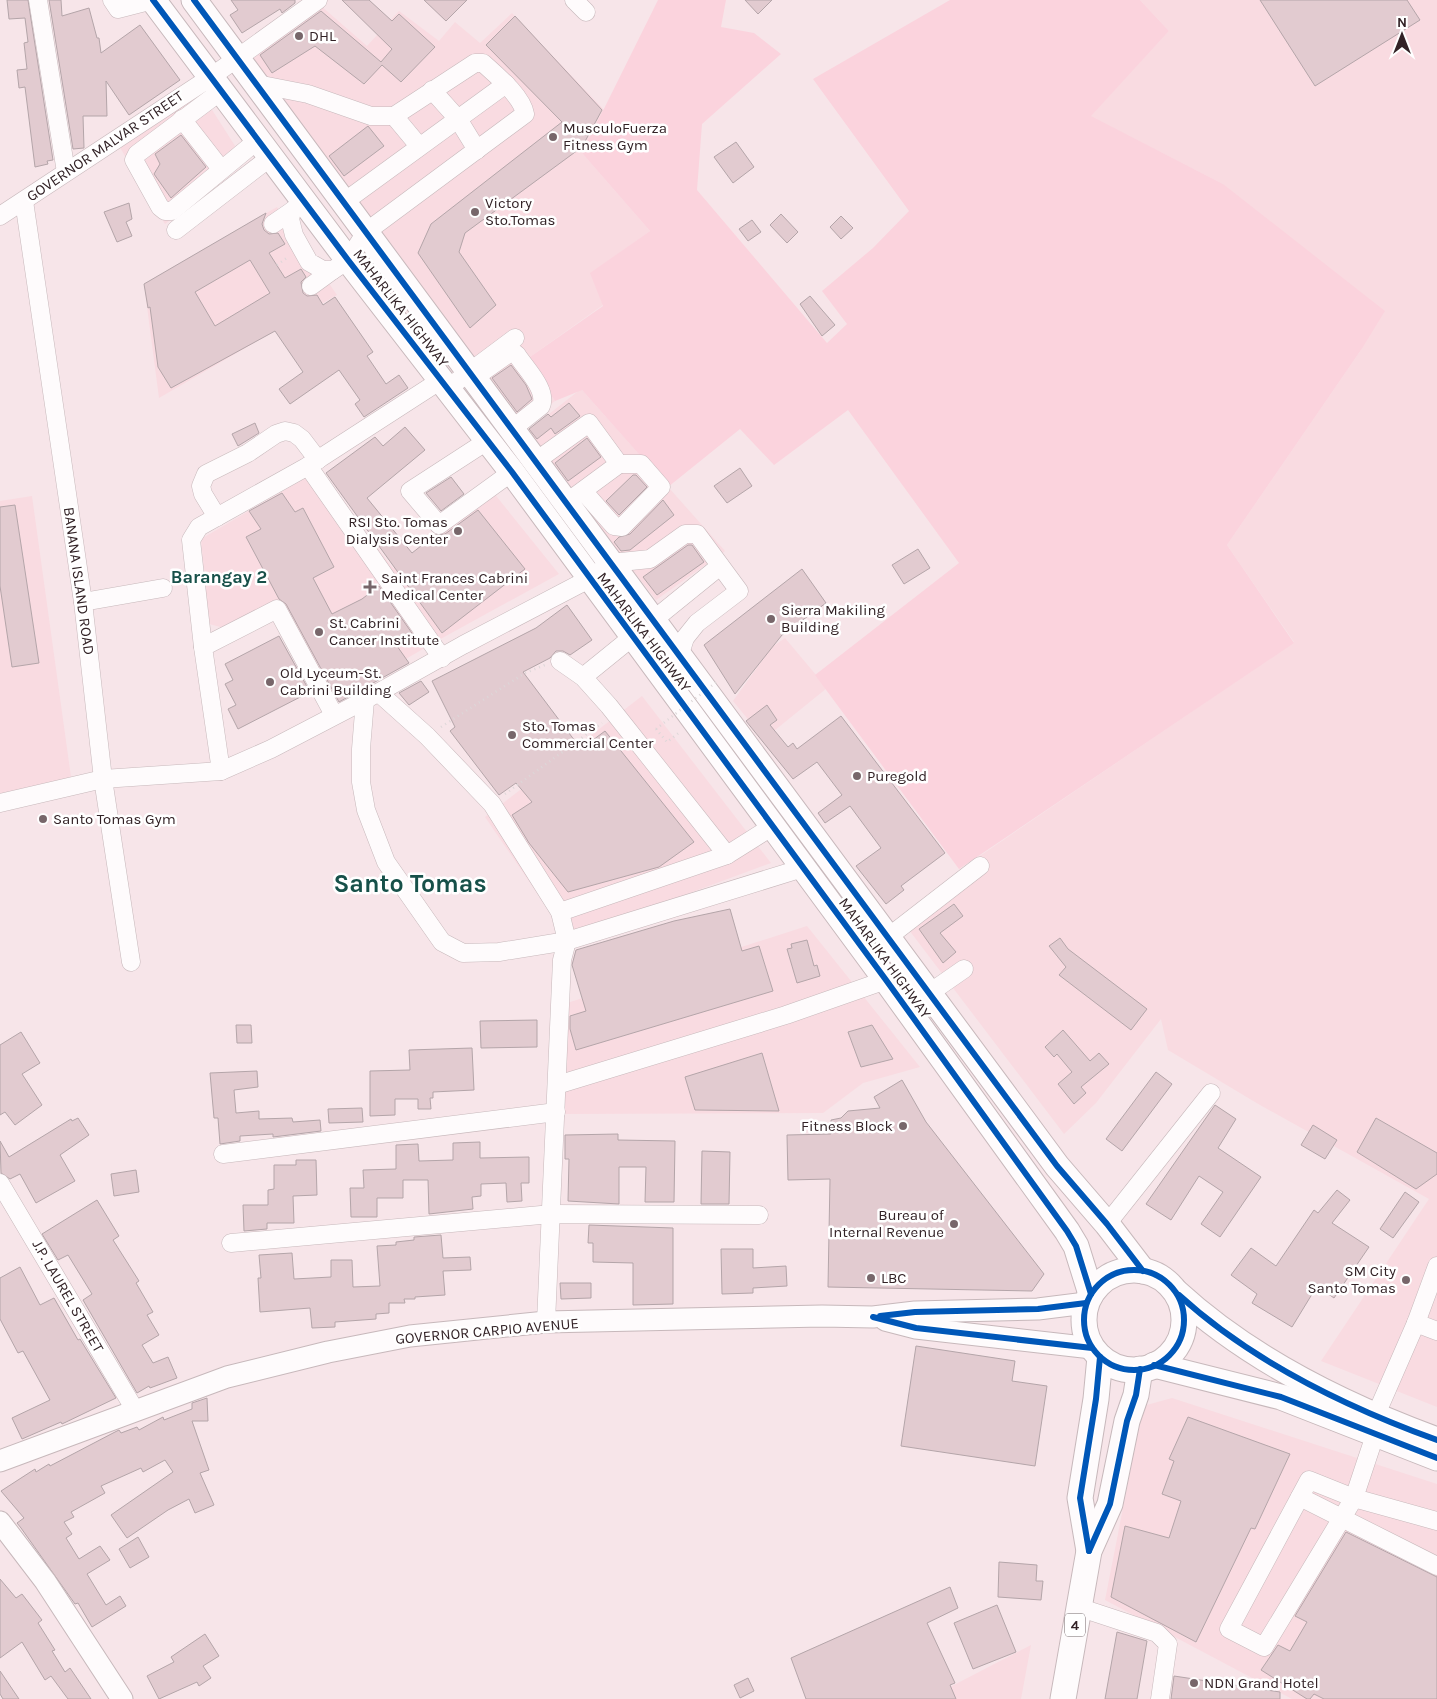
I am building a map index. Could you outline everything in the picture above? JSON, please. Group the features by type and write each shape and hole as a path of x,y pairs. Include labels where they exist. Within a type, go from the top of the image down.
{"highway":[{"name":"MAHARLIKA HIGHWAY","path":"153,0 266,148 298,206 340,265 445,384 512,472 588,579 886,980 1076,1246 1089,1298"},
{"name":"MAHARLIKA HIGHWAY","path":"194,0 536,461 575,498 611,563 679,657 1057,1166 1107,1224 1143,1271"},
{"path":"1437,1440 1375,1426 1282,1397 1147,1368 1119,1368 1096,1352 1084,1325 1089,1298 1100,1283 1113,1274 1128,1270 1143,1271 1163,1279 1201,1314 1241,1342 1375,1426 1437,1458"},
{"path":"1147,1368 1171,1354 1181,1337 1184,1313 1176,1292"},
{"name":"4","path":"1089,1551 1080,1498 1096,1399 1096,1352"},
{"name":"4","path":"1063,1699 1089,1551 1110,1504 1127,1421 1147,1368"}],"main road":[{"name":"GOVERNOR CARPIO AVENUE","path":"0,1461 134,1410 228,1377 328,1352 410,1336 546,1322 822,1316 873,1317 915,1312 1038,1309 1089,1298"},
{"name":"GOVERNOR CARPIO AVENUE","path":"873,1317 916,1328 1096,1352"},
{"path":"0,1522 44,1581 122,1699"}],"street":[{"path":"38,0 66,172"},
{"path":"112,0 118,9 153,0"},
{"path":"266,148 221,169 172,211 165,211 160,207 134,165 137,154 182,119 216,84 236,57 318,0"},
{"path":"257,84 308,94 371,116 394,116 475,63 483,63 506,84 524,108 526,114 366,232 340,265 311,286"},
{"name":"GOVERNOR MALVAR STREET","path":"0,216 66,172 216,84"},
{"path":"344,202 418,146 506,84"},
{"path":"432,90 458,119 477,150"},
{"path":"394,116 418,146"},
{"path":"182,119 221,169"},
{"path":"176,230 266,148"},
{"name":"BANANA ISLAND ROAD","path":"24,201 82,602 103,779 131,962"},
{"path":"273,224 298,206"},
{"path":"472,375 515,338"},
{"path":"221,771 203,647 191,540 199,526 313,463 445,384 472,375 512,351 517,355 542,393 543,401 542,406 512,429"},
{"path":"536,461 588,423 619,464"},
{"path":"217,516 201,486 206,474 248,453 276,434 285,431 294,433 442,658"},
{"path":"487,441 410,491 439,525 512,472"},
{"path":"619,464 641,464 661,487 622,526 614,526 575,498 619,464"},
{"path":"0,803 103,779 221,771 271,749 372,697 463,645 588,579 611,563 650,560 685,534 697,534 739,591 697,623 685,638 679,657"},
{"path":"583,677 720,566"},
{"path":"82,602 163,588"},
{"path":"203,647 276,609 334,715"},
{"path":"560,660 583,677 615,714 727,854"},
{"path":"372,697 427,736 492,804 560,912 567,942 562,960 546,1322"},
{"path":"372,697 361,749 361,782 366,810 386,862 442,942 463,953 500,952 567,942 803,868"},
{"path":"560,912 727,854 773,826"},
{"path":"887,938 980,866"},
{"path":"928,994 964,969"},
{"path":"557,1085 786,1015 886,980"},
{"path":"1107,1224 1211,1093"},
{"path":"223,1154 556,1112"},
{"name":"J.P. LAUREL STREET","path":"0,1183 134,1410"},
{"path":"231,1243 552,1214 759,1215"},
{"path":"1437,1266 1375,1426 1354,1498 1342,1519 1264,1647 1229,1629 1309,1480 1354,1498 1437,1521"},
{"path":"1416,1323 1437,1331"},
{"path":"1300,1497 1437,1566"},
{"path":"1078,1607 1157,1633 1168,1644 1160,1699"}],"path":[{"path":"427,736 524,673 560,660"},
{"path":"667,742 656,729 719,680"},
{"path":"492,804 615,714"}],"shaded area":[{"path":"658,0 726,0 721,27 754,33 781,54 702,124 697,190 827,343 847,324 822,291 873,248 909,211 813,79 950,0 1140,0 1169,31 1091,116 1223,184 1385,311 1361,350 1227,545 1294,643 959,869 815,675 959,563 848,410 774,465 740,429 668,487 582,390 555,401 527,359 603,306 590,273 650,231 582,153"},
{"path":"1140,0 1437,0 1437,1407 1321,1361 1429,1199 1260,1105 1168,1050 1161,1019 1096,1103 1064,1134 909,930 983,869 971,862 1294,642 1227,545 1361,350 1223,184 1090,116 1169,31"},
{"path":"320,5 367,46 399,11 439,41 455,22 480,43 512,13 605,111 582,153 650,231 591,273 603,305 527,359 555,401 524,424 251,56"},
{"path":"200,91 244,160 165,224 118,144"},
{"path":"277,207 337,295 159,398 144,284"},
{"path":"581,389 725,551 656,600 526,432"},
{"name":"Saint Frances Cabrini Medical Center","path":"317,471 393,568 493,492 559,574 435,642 332,702 275,601 228,629 209,624 201,539"},
{"path":"32,496 71,777 0,796 0,501"},
{"path":"785,638 827,688 764,739 733,701 772,647"},
{"path":"642,696 771,863 568,938 485,817"},
{"path":"807,926 920,1067 863,1083 823,1113 561,1114 564,1004"},
{"path":"1172,1398 1437,1484 1437,1699 1292,1699 1105,1600 1143,1406"},
{"path":"1031,1645 1021,1699 922,1699 950,1687"}],"building":[{"path":"7,0 28,0 53,160 47,161 48,164 35,167 25,87 19,88 17,70 27,69 24,43 28,42 25,18 9,19"},
{"path":"49,0 61,0 62,16 89,8 97,38 99,38 101,53 140,25 180,80 129,115 106,81 107,116 83,116 84,148 73,149"},
{"path":"231,0 295,0 295,3 282,13 280,9 242,33 230,15 238,10"},
{"path":"342,0 369,0 392,21 399,14 435,47 401,82 382,65 364,84 315,46 272,73 260,55 321,11 381,62 392,49"},
{"path":"424,0 467,0 446,21"},
{"path":"745,0 772,0 758,14"},
{"path":"1260,0 1407,0 1420,20 1315,86"},
{"path":"515,16 602,110 582,147 465,233 459,252 496,305 470,328 418,253 431,224 562,122 486,45"},
{"path":"368,126 384,146 344,176 329,156"},
{"path":"181,135 206,167 171,198 154,174 160,164 155,154"},
{"path":"736,142 754,167 733,183 714,157"},
{"path":"129,203 132,219 126,222 132,236 117,242 104,212"},
{"path":"266,213 262,224 264,230 269,234 278,233 285,244 269,253 285,278 301,269 306,277 301,282 303,293 307,296 317,295 323,305 335,297 373,352 367,356 386,384 399,375 408,388 364,417 355,404 360,400 339,370 290,404 279,389 303,372 275,331 171,388 158,367 150,307 148,308 144,284","holes":["250,260 270,293 215,326 195,292"]},
{"path":"781,214 798,232 787,243 770,225"},
{"path":"841,216 853,228 841,239 830,227"},
{"path":"752,220 761,232 748,241 739,229"},
{"path":"810,296 835,325 822,336 800,304"},
{"path":"511,365 526,385 532,399 517,412 492,378"},
{"path":"569,403 580,416 555,434 551,428 537,439 529,429 548,414 551,417"},
{"path":"255,423 259,433 238,446 232,434"},
{"path":"405,427 425,450 367,498 412,553 435,535 445,534 478,510 525,569 442,633 326,473 375,437 383,446"},
{"path":"587,438 601,457 568,481 555,463"},
{"path":"740,468 752,486 727,503 714,486"},
{"path":"633,475 636,475 647,487 619,515 606,501"},
{"path":"451,477 464,494 441,511 426,493"},
{"name":"St. Cabrini Cancer Institute","path":"282,493 295,512 303,508 334,567 313,578 332,614 362,599 379,586 414,636 397,646 409,663 339,702 286,604 279,599 246,537 261,529 249,511"},
{"path":"663,500 674,515 630,550 621,551 614,542 619,537 630,534"},
{"path":"15,505 39,663 12,667 0,586 0,507"},
{"path":"688,545 692,545 704,562 657,595 643,577"},
{"path":"918,549 930,568 904,584 892,565"},
{"name":"Sierra Makiling Building","path":"802,569 826,603 782,635 735,694 704,645"},
{"path":"567,605 592,640 570,655 563,651 556,651 550,658 523,672 581,749 605,731 694,842 659,867 568,892 529,843 512,815 532,802 516,783 499,795 450,731 455,727 432,681 536,628"},
{"name":"Old Lyceum-St. Cabrini Building","path":"279,636 310,692 238,729 228,709 236,705 225,684 233,680 225,664"},
{"path":"421,681 429,692 409,705 399,693"},
{"name":"Puregold","path":"767,705 777,720 770,725 788,747 793,743 797,749 841,716 945,853 901,886 904,890 886,904 856,866 881,848 850,806 825,823 818,813 842,795 817,762 793,779 746,721"},
{"path":"954,904 963,916 940,933 956,952 943,963 919,929"},
{"path":"730,909 742,951 759,946 773,991 576,1050 570,1029 570,1016 586,1011 572,965 576,950 674,921"},
{"path":"1060,938 1068,949 1147,1009 1131,1030 1059,975 1066,967 1049,946"},
{"path":"807,940 814,966 817,965 820,976 797,983 787,949 792,948 791,944"},
{"path":"537,1020 537,1047 481,1048 480,1021"},
{"path":"236,1025 251,1025 252,1043 237,1043"},
{"path":"872,1025 893,1059 861,1067 848,1032"},
{"path":"1063,1030 1090,1061 1099,1053 1109,1064 1081,1087 1086,1093 1074,1104 1058,1084 1072,1072 1057,1054 1054,1057 1045,1047"},
{"path":"21,1032 40,1063 22,1074 42,1105 15,1125 5,1112 0,1115 0,1045"},
{"path":"472,1048 474,1090 433,1092 433,1098 430,1098 431,1109 418,1109 418,1099 395,1099 395,1115 370,1116 370,1071 410,1070 409,1050"},
{"path":"762,1053 779,1111 695,1110 685,1077"},
{"path":"257,1071 258,1087 234,1090 236,1113 259,1111 259,1119 292,1118 293,1122 320,1120 321,1131 273,1137 273,1134 240,1136 240,1141 220,1144 218,1118 214,1118 210,1073"},
{"path":"1156,1072 1172,1084 1122,1151 1106,1139"},
{"path":"902,1080 926,1122 1044,1274 1032,1291 828,1287 830,1179 788,1180 787,1135 831,1134 831,1120 841,1118 848,1111 880,1108 874,1097"},
{"path":"1215,1105 1236,1119 1218,1148 1261,1177 1220,1237 1201,1224 1223,1192 1199,1176 1171,1220 1146,1204"},
{"path":"362,1108 363,1122 329,1123 328,1109"},
{"path":"78,1118 89,1135 60,1155 75,1181 36,1203 20,1174 10,1179 1,1173 0,1141 9,1157 71,1119 72,1121"},
{"path":"1376,1118 1437,1153 1437,1174 1416,1189 1357,1152"},
{"path":"1313,1125 1337,1140 1325,1159 1301,1145"},
{"path":"618,1134 618,1140 675,1141 674,1202 645,1202 646,1167 619,1167 619,1204 568,1201 569,1159 565,1159 565,1135"},
{"path":"480,1142 480,1158 529,1157 529,1183 521,1183 522,1201 507,1202 506,1183 481,1184 481,1196 472,1197 473,1209 429,1214 428,1180 403,1180 403,1198 377,1198 377,1217 351,1217 350,1188 364,1188 363,1170 396,1169 396,1145 418,1144 419,1161 453,1160 453,1143"},
{"path":"702,1151 730,1152 729,1204 701,1204"},
{"path":"296,1160 316,1160 317,1195 293,1196 294,1223 267,1223 267,1229 244,1231 243,1205 268,1205 268,1190 274,1189 274,1165 296,1165"},
{"path":"136,1170 139,1192 114,1196 111,1174"},
{"path":"1337,1190 1350,1200 1332,1223 1369,1247 1334,1298 1317,1286 1292,1327 1252,1303 1257,1294 1231,1275 1251,1248 1276,1266 1314,1210 1318,1213"},
{"path":"1405,1192 1419,1202 1393,1238 1380,1229"},
{"path":"97,1200 119,1236 113,1240 139,1281 136,1283 153,1312 147,1315 159,1335 142,1345 153,1363 168,1357 177,1378 150,1388 149,1386 137,1393 83,1300 92,1294 68,1255 58,1260 42,1234"},
{"path":"589,1225 673,1228 673,1304 633,1305 633,1263 593,1262 593,1243 588,1243"},
{"path":"441,1235 443,1258 470,1257 471,1270 443,1271 445,1295 404,1299 405,1303 389,1303 389,1313 376,1314 376,1319 335,1322 335,1327 312,1328 310,1308 260,1312 258,1278 261,1278 259,1255 292,1253 294,1279 331,1277 331,1260 352,1260 353,1287 380,1286 377,1246 396,1245 396,1242 414,1240 414,1237"},
{"path":"721,1249 753,1249 753,1268 786,1266 787,1286 753,1288 753,1293 722,1294"},
{"path":"20,1267 40,1305 54,1298 78,1340 80,1339 116,1398 62,1424 61,1422 22,1439 12,1418 50,1400 23,1351 18,1353 0,1319 0,1278"},
{"path":"560,1283 591,1283 591,1298 561,1299"},
{"path":"916,1346 1015,1361 1012,1381 1047,1386 1035,1466 901,1446"},
{"path":"207,1398 208,1421 192,1421 209,1470 200,1473 214,1505 195,1513 189,1499 168,1510 127,1538 111,1515 173,1472 165,1460 143,1472 141,1468 101,1486 105,1493 71,1512 74,1517 64,1522 72,1534 66,1538 79,1559 100,1546 110,1560 87,1574 106,1605 120,1596 126,1606 92,1627 78,1603 75,1604 17,1523 24,1518 1,1491 35,1469 36,1472 49,1464 50,1466 119,1430 121,1433 137,1427 139,1430 163,1417 164,1420 192,1409 192,1403"},
{"path":"1188,1417 1290,1454 1255,1529 1251,1528 1196,1642 1111,1597 1125,1526 1169,1538 1181,1501 1162,1494 1174,1461 1169,1459"},
{"path":"1346,1532 1437,1577 1437,1699 1324,1699 1314,1694 1310,1699 1307,1699 1261,1670 1278,1645 1290,1651 1307,1622 1295,1616"},
{"path":"138,1537 149,1557 130,1568 119,1549"},
{"path":"999,1562 1037,1565 1036,1581 1043,1581 1041,1600 998,1597"},
{"path":"0,1579 16,1598 22,1594 42,1620 38,1623 55,1650 52,1651 65,1672 70,1668 91,1699 68,1699 51,1676 45,1680 22,1642 0,1658"},
{"path":"950,1587 958,1608 927,1623 955,1683 950,1685 956,1699 806,1699 791,1658"},
{"path":"997,1605 1016,1652 973,1669 954,1623"},
{"path":"1117,1632 1147,1641 1137,1699 1105,1699"},
{"path":"205,1634 219,1656 203,1666 211,1678 199,1686 197,1682 159,1699 147,1676 174,1662 171,1657"},
{"path":"0,1671 19,1699 3,1699 0,1694"},
{"name":"NDN Grand Hotel","path":"1174,1676 1280,1692 1280,1699 1171,1699"},
{"path":"748,1678 754,1691 740,1698 734,1685"}],"cycle path":[{"path":"153,0 348,260 512,472 886,980 1067,1231 1076,1246 1091,1294"},
{"path":"194,0 1057,1166 1107,1224 1143,1271"},
{"path":"1134,1270 1144,1271 1162,1278 1176,1292 1183,1310 1184,1320 1183,1330 1176,1348 1162,1362 1144,1369 1134,1370 1124,1369 1106,1362 1092,1348 1085,1330 1084,1320 1085,1310 1092,1292 1106,1278 1124,1271 1134,1270"},
{"path":"1179,1295 1237,1341 1301,1380 1368,1413 1437,1440"},
{"path":"880,1316 915,1312 1038,1309 1086,1303"},
{"path":"873,1317 916,1328 1092,1348"},
{"path":"1089,1551 1080,1498 1096,1399 1100,1357"},
{"path":"1154,1365 1281,1397 1437,1458"},
{"path":"1089,1551 1110,1504 1127,1421 1136,1395 1140,1369"}],"place":[{"name":"DHL","path":"299,36"},
{"name":"MusculoFuerza Fitness Gym","path":"553,137"},
{"name":"Victory Sto.Tomas","path":"475,212"},
{"name":"RSI Sto. Tomas Dialysis Center","path":"458,531"},
{"name":"Saint Frances Cabrini Medical Center","path":"370,587"},
{"name":"Sierra Makiling Building","path":"771,619"},
{"name":"St. Cabrini Cancer Institute","path":"319,632"},
{"name":"Old Lyceum-St. Cabrini Building","path":"270,682"},
{"name":"Sto. Tomas Commercial Center","path":"512,735"},
{"name":"Puregold","path":"857,776"},
{"name":"Santo Tomas Gym","path":"43,819"},
{"name":"Fitness Block","path":"903,1126"},
{"name":"Bureau of Internal Revenue","path":"954,1224"},
{"name":"LBC","path":"871,1278"},
{"name":"SM City Santo Tomas","path":"1406,1280"},
{"name":"NDN Grand Hotel","path":"1194,1683"}],"district":[{"name":"Barangay 2","path":"219,577"},
{"name":"Santo Tomas","path":"410,883"}]}
